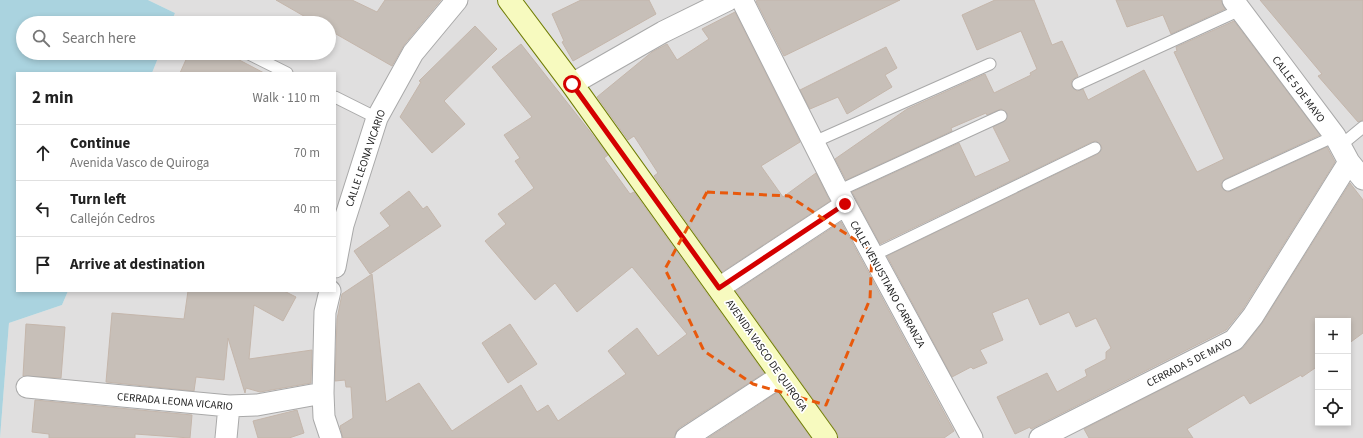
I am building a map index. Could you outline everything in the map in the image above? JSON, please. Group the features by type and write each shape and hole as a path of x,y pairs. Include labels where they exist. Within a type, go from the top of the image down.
{"street":[{"name":"CALLE LEONA VICARIO","path":"336,262 343,225 377,118 414,53 456,0"},
{"name":"AVENIDA VASCO DE QUIROGA","path":"509,0 572,84 826,438"},
{"path":"572,84 663,32 728,0"},
{"name":"CALLE VENUSTIANO CARRANZA","path":"742,0 872,256 972,438"},
{"name":"CALLE 5 DE MAYO","path":"1237,5 1363,179"},
{"name":"CERRADA 5 DE MAYO","path":"1040,438 1234,340 1253,316 1341,148"},
{"path":"719,288 842,198"},
{"path":"330,292 325,312 323,393 324,417 331,438"},
{"path":"686,438 781,376"},
{"name":"CERRADA LEONA VICARIO","path":"27,387 229,406 257,405 323,393"},
{"path":"226,438 229,406"}],"lane":[{"path":"1078,84 1237,5"},
{"path":"261,60 285,72"},
{"path":"814,142 990,64"},
{"path":"336,98 377,118"},
{"path":"842,198 1001,116"},
{"path":"1228,185 1341,148 1363,127"},
{"path":"872,256 1095,148"}],"highlighted area":[{"path":"707,192 789,196 872,251 870,299 826,405 753,384 704,351 665,269"}],"shaded area":[{"path":"148,0 1363,0 1363,438 0,438 9,323 62,305 68,292 336,292 336,72 152,72 157,60 336,60 336,16 174,16 175,13"}],"water":[{"path":"0,0 148,0 175,13 174,16 16,16 16,60 157,60 152,72 16,72 16,292 68,292 62,305 9,323 0,438"}],"building":[{"path":"276,0 352,0 377,12 385,0 441,0 404,45 392,66 336,34 336,16 304,16"},
{"path":"581,0 649,0 656,14 573,61 562,42 564,41 552,14"},
{"path":"900,0 784,56 756,1"},
{"path":"995,0 1034,0 1052,45 1062,41 1078,76 1072,80 1072,87 1077,91 1083,89 1088,100 1144,70 1197,172 1224,159 1174,52 1177,51 1176,47 1234,21 1320,135 1225,179 1221,184 1222,188 1227,192 1231,191 1327,147 1335,162 1243,309 1226,330 1031,429 1030,427 1015,434 997,397 1047,373 1057,392 1087,376 1085,370 1106,359 1106,352 1111,348 1096,318 1076,327 1069,312 1040,325 1028,298 992,313 1003,340 980,350 987,363 973,369 971,367 952,377 887,256 1098,154 1102,149 1101,145 1096,141 1092,142 880,244 852,192 959,143 975,177 1010,161 993,127 1006,120 1007,113 1001,109 987,115 986,113 951,128 952,131 846,180 835,159 907,109 985,74 994,93 1031,75 1030,73 1037,69 1021,31 977,50 962,15"},
{"path":"1116,0 1221,0 1225,9 1171,34 1163,15 1127,27"},
{"path":"1260,0 1363,0 1363,120 1358,122 1318,76 1322,74"},
{"path":"735,12 800,142 761,166 783,197 816,173 830,201 722,272 654,176 658,173 634,136 628,140 597,97 652,52 667,44 677,60 709,39 702,29"},
{"path":"475,26 497,49 444,101 465,124 432,153 400,117 421,82 419,81"},
{"path":"521,44 608,155 604,158 630,194 634,192 764,373 679,428 674,438 343,438 340,426 353,418 351,387 346,387 345,380 335,381 337,319 342,294 372,274 386,402 419,383 452,431 521,385 537,412 548,405 558,421 626,374 608,351 637,328 658,356 687,334 632,267 577,312 555,283 535,300 485,241 506,224 498,214 534,188 515,161 520,158 504,135 532,117 492,67"},
{"path":"886,47 897,68 885,75 892,87 847,114 838,97 810,109 800,90"},
{"path":"186,60 239,60 262,72 180,72"},
{"path":"1350,183 1363,200 1363,333 1351,342 1351,318 1315,318 1315,368 1302,377 1301,375 1250,404 1244,395 1187,429 1193,438 1089,438 1084,429 1243,348 1263,322"},
{"path":"409,191 423,209 427,206 441,226 370,274 354,251 390,226 380,213"},
{"path":"841,222 954,431 944,438 838,438 836,431 736,291"},
{"path":"188,292 286,292 296,297 283,321 254,305 249,359 312,350 311,383 260,392 246,388 245,393 228,338 224,380 196,377 194,391 106,382 112,313 184,319"},
{"path":"26,324 65,327 61,378 23,376"},
{"path":"510,324 537,364 508,383 482,343"},
{"path":"778,392 811,438 708,438"},
{"path":"35,400 192,415 190,438 135,434 135,438 49,438 49,434 32,432"},
{"path":"297,410 304,433 289,438 258,438 253,421"}],"route":[{"path":"572,84 719,288 845,204"}]}
